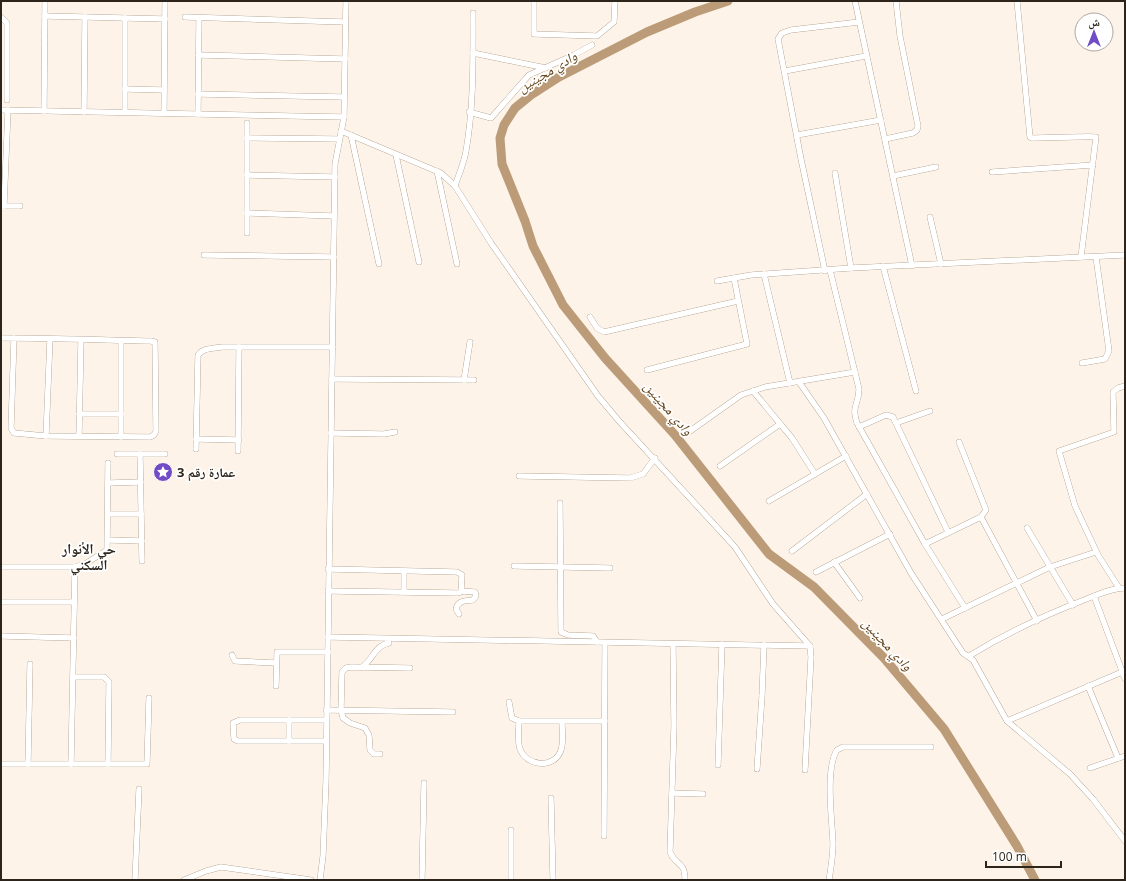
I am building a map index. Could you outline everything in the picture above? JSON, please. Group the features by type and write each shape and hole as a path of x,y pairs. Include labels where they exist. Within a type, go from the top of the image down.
{"street":[{"path":"44,111 45,1"},
{"path":"164,113 165,1"},
{"path":"320,880 324,839 328,652 335,155 344,117 346,1"},
{"path":"534,1 534,34 597,36 614,22 615,1"},
{"path":"854,1 912,266"},
{"path":"885,139 913,133 917,130 918,126 900,36 896,1"},
{"path":"1017,1 1030,137 1067,138 1095,136 1096,141 1081,258"},
{"path":"455,186 466,152 473,12"},
{"path":"45,16 165,19"},
{"path":"1,17 7,23 8,100"},
{"path":"84,112 85,17"},
{"path":"185,17 345,22"},
{"path":"125,18 125,112"},
{"path":"198,114 199,18"},
{"path":"859,22 782,33 778,39 797,136 828,270 855,372 859,394 854,409 854,414 859,427 925,544 965,608"},
{"path":"469,112 492,118 528,75 574,55 592,45"},
{"path":"472,53 546,68"},
{"path":"198,55 345,59"},
{"path":"785,71 866,56"},
{"path":"125,89 164,90"},
{"path":"198,94 344,96"},
{"path":"1,110 344,117"},
{"path":"8,110 4,129 3,206 20,206"},
{"path":"797,136 881,120"},
{"path":"247,123 247,233"},
{"path":"341,131 437,171 455,186 491,243 598,396 619,421 655,458 735,547 773,604 810,646 811,657 805,770"},
{"path":"351,135 379,264"},
{"path":"247,138 339,139"},
{"path":"396,154 418,262"},
{"path":"992,172 1093,165"},
{"path":"893,176 936,167"},
{"path":"437,171 457,264"},
{"path":"835,173 851,268"},
{"path":"247,175 335,177"},
{"path":"247,213 334,216"},
{"path":"930,217 941,264"},
{"path":"204,255 334,257"},
{"path":"718,281 764,274 851,268 1125,255"},
{"path":"1082,363 1105,359 1109,351 1096,257"},
{"path":"883,266 916,391"},
{"path":"764,274 790,383"},
{"path":"648,370 747,344 734,278"},
{"path":"590,317 599,330 604,332 738,301"},
{"path":"1,338 14,338 155,342 156,431 154,435 150,437 46,436 14,433 11,428 14,338"},
{"path":"46,436 50,339"},
{"path":"79,436 81,340"},
{"path":"121,341 121,437"},
{"path":"464,380 470,342"},
{"path":"238,451 239,347"},
{"path":"196,449 199,354 213,348 333,347"},
{"path":"686,434 741,395 765,387 855,372"},
{"path":"332,379 474,380"},
{"path":"799,382 824,418 911,573 963,653 973,660 1007,721 1070,774 1093,798 1125,840"},
{"path":"969,656 990,643 1073,604 1122,588 1096,552 1075,506 1059,451 1114,432 1113,392 1114,390 1125,386"},
{"path":"753,391 792,438 814,474"},
{"path":"896,423 930,411"},
{"path":"79,414 121,414"},
{"path":"859,427 886,415 893,417 948,532"},
{"path":"720,466 780,424"},
{"path":"331,433 384,434 395,432"},
{"path":"196,439 238,440"},
{"path":"925,544 985,514 986,506 959,442"},
{"path":"117,454 165,454"},
{"path":"140,454 142,561"},
{"path":"769,501 846,456"},
{"path":"520,476 630,478 643,474 655,458"},
{"path":"1,567 76,566 85,564 107,550 109,540 108,464"},
{"path":"109,483 141,482"},
{"path":"792,551 867,494"},
{"path":"560,503 561,632 568,635 593,636 598,642"},
{"path":"109,514 141,514"},
{"path":"981,517 1037,620"},
{"path":"1027,528 1073,604"},
{"path":"816,572 890,534"},
{"path":"109,540 142,541"},
{"path":"942,619 1050,567 1096,552"},
{"path":"834,562 860,598"},
{"path":"71,764 76,566"},
{"path":"514,566 610,568"},
{"path":"328,569 459,572 462,575 461,591"},
{"path":"404,570 404,592"},
{"path":"328,591 475,592 476,596 473,600 458,604 456,609 458,614"},
{"path":"1094,596 1125,679"},
{"path":"1,602 74,602"},
{"path":"1,636 74,638"},
{"path":"328,637 810,646"},
{"path":"604,836 605,642"},
{"path":"362,667 368,662 377,649 390,643"},
{"path":"673,644 674,726 670,852 672,858 680,863 683,868 685,880"},
{"path":"718,765 722,644"},
{"path":"757,769 764,645"},
{"path":"276,686 277,652 328,652"},
{"path":"232,655 235,661 276,663"},
{"path":"28,764 30,664"},
{"path":"380,754 374,754 370,750 369,735 365,728 346,721 341,710 342,672 346,668 362,667 410,668"},
{"path":"1007,721 1122,672"},
{"path":"73,677 104,677 109,682 108,764"},
{"path":"1088,686 1118,758"},
{"path":"1,764 147,764 150,698"},
{"path":"509,702 512,718 519,721 605,721"},
{"path":"326,710 453,712"},
{"path":"289,720 289,741"},
{"path":"326,720 236,721 233,724 234,739 238,741 326,741"},
{"path":"519,721 518,738 521,750 533,763 540,764 549,762 561,752 563,745 562,722"},
{"path":"829,880 833,845 831,776 833,758 837,750 844,747 931,747"},
{"path":"1090,768 1125,756"},
{"path":"422,880 424,783"},
{"path":"135,880 138,789"},
{"path":"672,793 703,794"},
{"path":"551,798 553,880"},
{"path":"511,830 511,880"},
{"path":"184,880 214,868 228,867 310,880"}],"waterway":[{"name":"وادي مجينين","path":"728,1 695,12 647,32 559,77 531,95 515,108 504,125 500,138 502,164 525,221 533,246 563,305 605,358 675,435 769,554 814,587 884,658 944,729 1017,846 1035,880"}],"place":[{"name":"عمارة رقم 3","path":"163,472"}],"district":[{"name":"حي الأنوار السكني","path":"89,556"}]}
